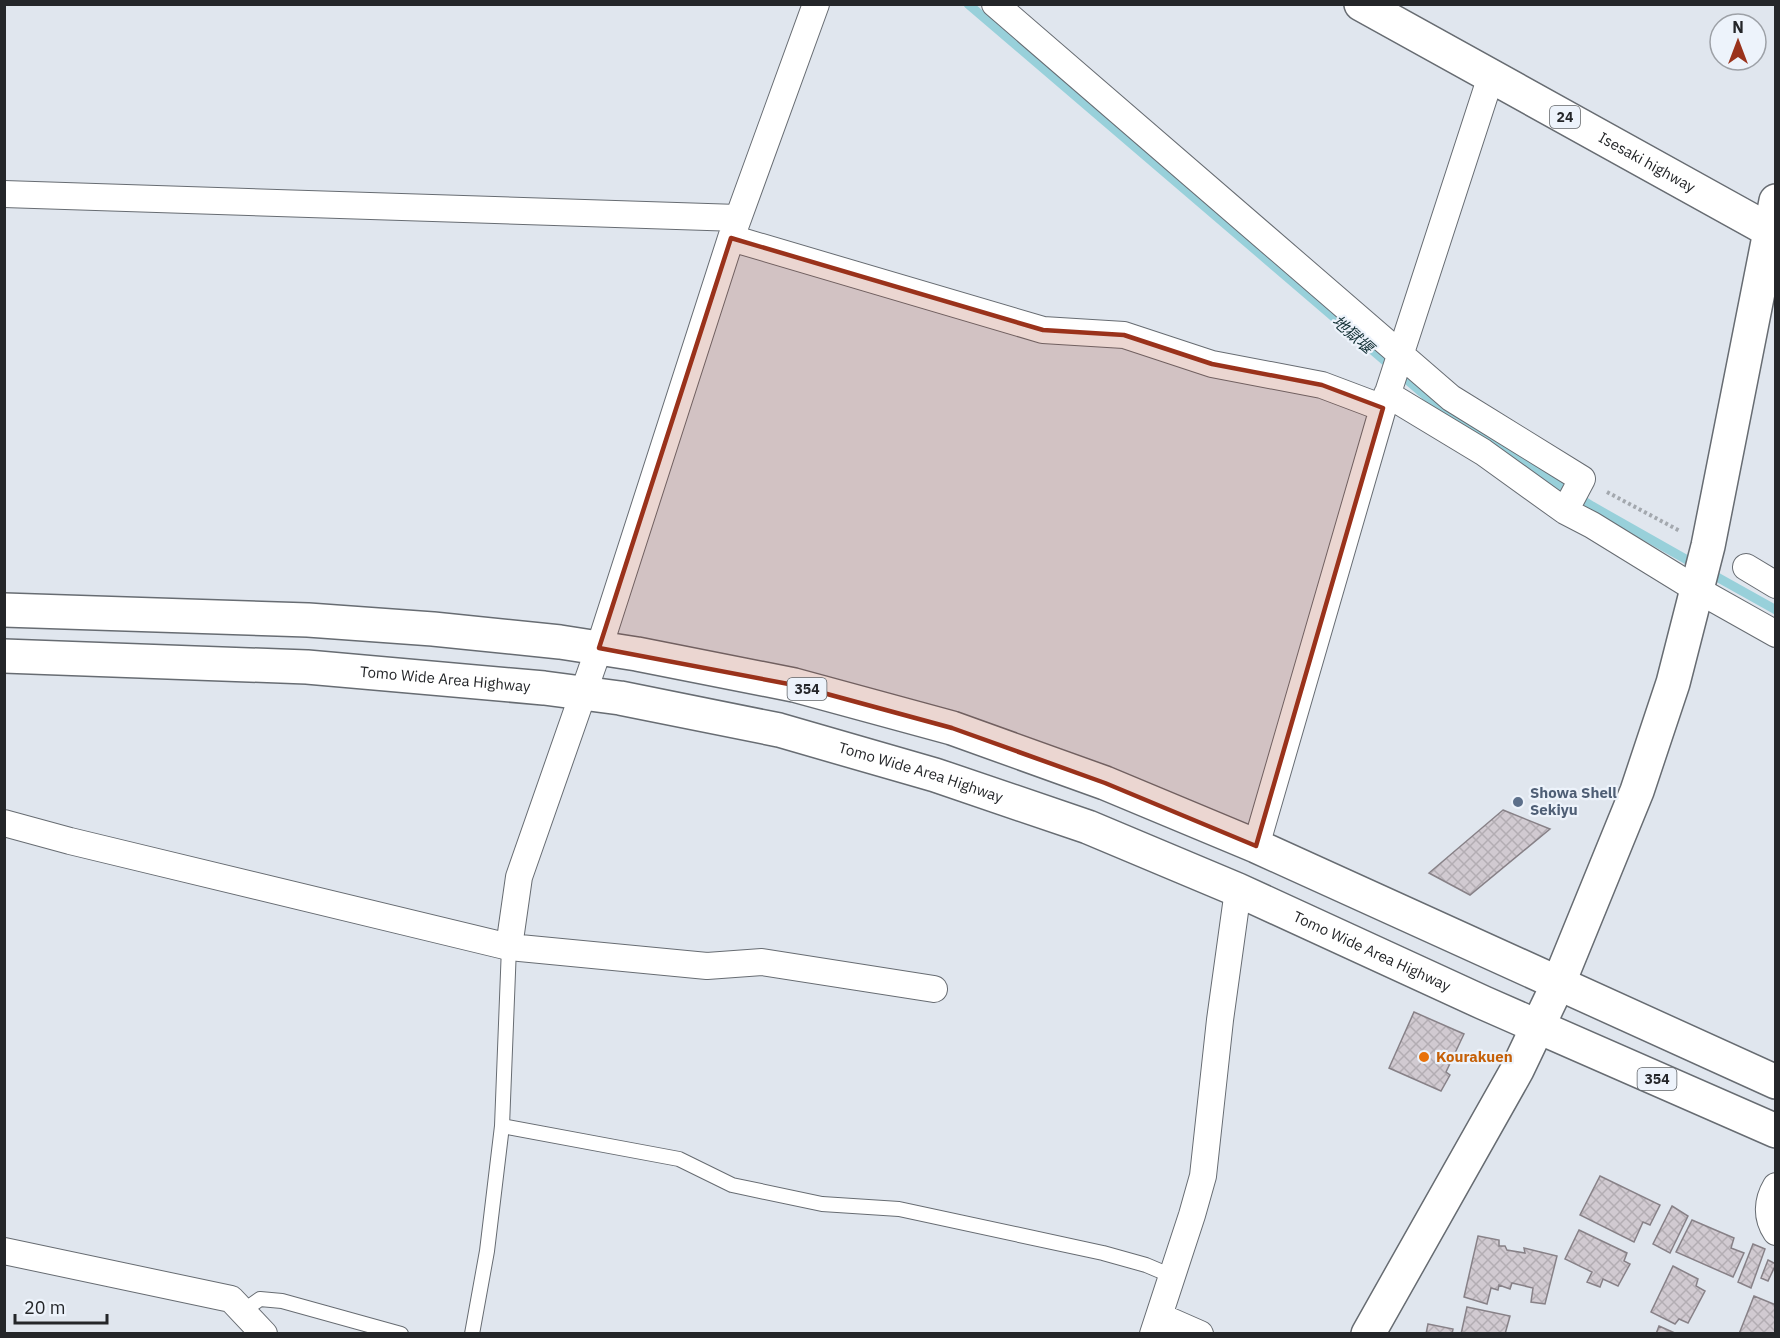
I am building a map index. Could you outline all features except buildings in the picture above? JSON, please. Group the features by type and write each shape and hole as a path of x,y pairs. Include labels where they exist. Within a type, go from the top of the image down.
{"main road":[{"name":"Isesaki highway","path":"1360,4 1491,76 1774,222"},
{"path":"1368,1334 1517,1070 1539,1026 1637,791 1673,683 1708,546 1774,222"},
{"name":"354","path":"4,609 308,620 433,629 599,648 794,685 952,728 1105,783 1256,846 1776,1082"},
{"name":"Tomo Wide Area Highway","path":"4,656 307,667 584,693 779,730 934,775 1088,827 1238,890 1776,1131"}],"street":[{"path":"509,947 519,877 599,648 735,228 816,4"},
{"path":"995,4 1451,399 1582,479 1565,511"},
{"path":"1256,846 1385,401 1491,76"},
{"path":"4,194 735,228 1043,330 1124,335 1212,364 1322,385 1385,401 1483,452 1565,511 1776,634"},
{"path":"1746,567 1776,585"},
{"path":"4,824 509,947 707,966 762,962 934,988"},
{"path":"1200,1334 1156,1325 1203,1176 1220,1020 1238,890"},
{"path":"1776,1186 1769,1198 1769,1222 1776,1232"},
{"path":"4,1251 231,1299 264,1334"}],"lane":[{"path":"472,1334 487,1251 502,1126 509,947"},
{"path":"502,1126 671,1157 732,1185 822,1204 899,1209 1103,1253 1146,1265 1172,1276"},
{"path":"243,1311 260,1299 282,1301 402,1334"}],"path":[{"path":"1582,479 1708,546"}],"highlighted area":[{"path":"731,238 1043,330 1124,335 1212,364 1322,385 1383,408 1256,846 1105,783 952,728 794,685 599,648"}],"waterway":[{"name":"地獄堰","path":"968,4 1447,414 1592,506 1696,565"},
{"name":"地獄堰","path":"1708,572 1776,610"}],"place":[{"name":"Showa Shell Sekiyu","path":"1518,802"},
{"name":"Kourakuen","path":"1424,1057"}]}
